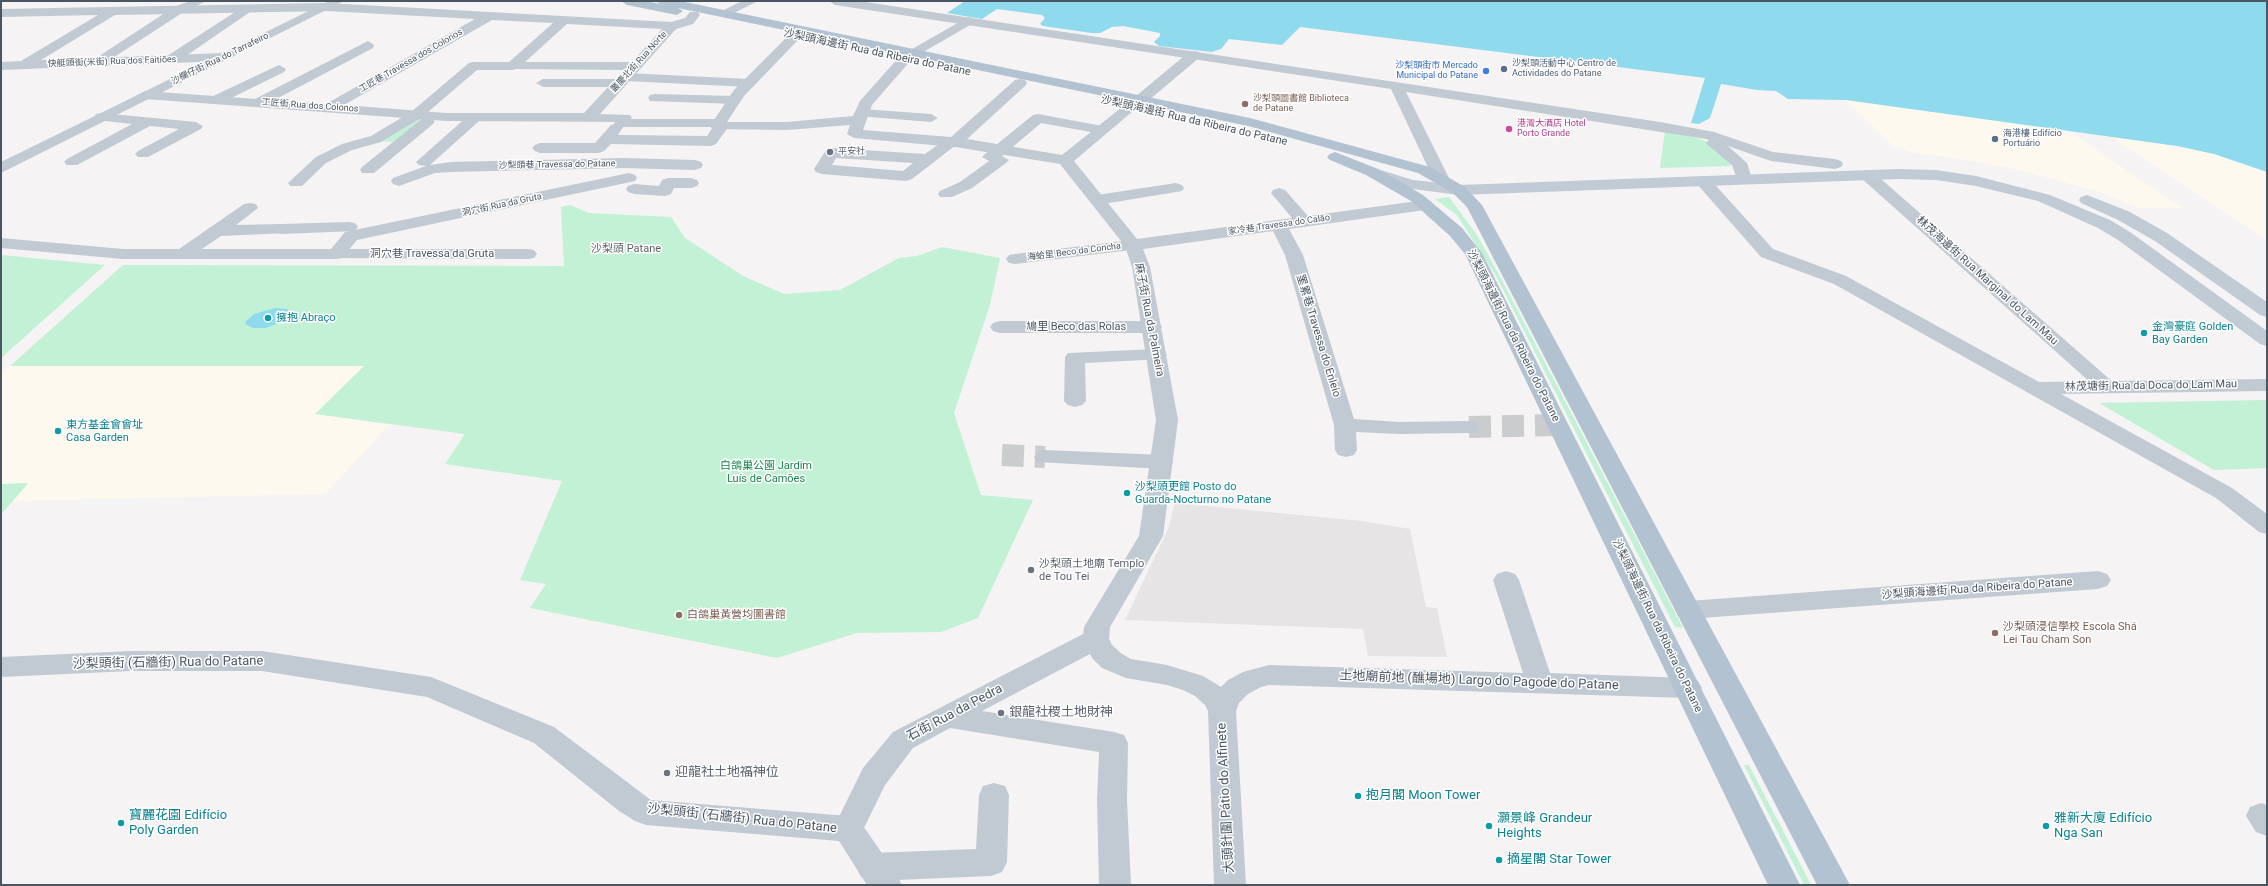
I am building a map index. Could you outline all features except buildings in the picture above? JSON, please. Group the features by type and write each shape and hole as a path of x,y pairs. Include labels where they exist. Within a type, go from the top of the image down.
{"main road":[{"path":"627,1 694,15 718,16"},
{"path":"663,1 718,16"},
{"name":"沙梨頭海邊街 Rua da Ribeira do Patane","path":"718,16 795,36 909,56 1020,83 1250,122 1434,174 1459,190 1474,205 1834,885"},
{"name":"沙梨頭海邊街 Rua da Ribeira do Patane","path":"718,16 1136,103"},
{"name":"沙梨頭海邊街 Rua da Ribeira do Patane","path":"1156,112 1273,137 1314,150 1372,172 1425,205 1456,232 1473,253 1784,885"},
{"path":"1372,172 1411,185 1459,190 1703,181 1742,173 1835,164 1900,162 1943,165 2010,177 2072,195 2117,213 2161,237 2267,311"},
{"path":"1434,174 1479,177 1742,173 1867,175 1917,174 1962,178 2017,190 2070,207 2124,236 2262,333"}],"street":[{"path":"1,20 7,14 48,1"},
{"path":"97,62 178,10 200,1"},
{"path":"718,16 752,1"},
{"path":"835,1 1681,130 1714,137 1771,156 1835,164"},
{"path":"7,14 246,9 332,4 672,26"},
{"name":"沙欄仔街 Rua do Tarrafeiro","path":"1,168 145,95 332,4"},
{"path":"172,59 246,9"},
{"path":"25,65 112,12"},
{"name":"工匠巷 Travessa dos Colonos","path":"330,107 491,15"},
{"name":"叢慶北街 Rua Norte","path":"588,118 672,26 689,21 694,15"},
{"path":"513,66 565,19"},
{"path":"968,21 909,56 865,104 854,134 953,142 1065,160 1194,56"},
{"path":"607,139 711,141 724,117 749,83 795,36"},
{"path":"258,103 368,45"},
{"name":"快艇頭街(米街) Rua dos Faitiões","path":"1,66 223,57"},
{"path":"296,183 321,160 347,147 376,139 416,115 474,66 635,66"},
{"path":"216,100 279,69"},
{"path":"542,83 623,80 749,83"},
{"path":"928,159 832,153 822,169 906,176 953,142 1020,83"},
{"path":"1396,86 1434,174"},
{"name":"工匠街 Rua dos Colonos","path":"145,95 474,118 588,118 623,121 724,117"},
{"path":"655,98 724,117"},
{"path":"1136,103 1156,112"},
{"path":"640,110 724,117 787,126 860,116 931,118"},
{"path":"421,169 368,170 433,116"},
{"path":"101,117 196,126 143,154"},
{"path":"399,181 421,169 474,118"},
{"path":"946,194 966,185 1001,160 990,157 1002,149 1038,118 1102,130"},
{"path":"72,162 149,121"},
{"path":"540,148 599,148 623,121"},
{"path":"1681,130 1713,142 1734,157 1742,173"},
{"name":"麻子街 Rua da Palmeira","path":"1065,160 1133,245 1141,267 1167,420 1151,536 1097,627 1099,645"},
{"name":"洞穴街 Rua da Gruta","path":"217,231 282,229 350,231 631,184 648,164"},
{"name":"沙梨頭巷 Travessa do Patane","path":"421,169 451,166 695,164"},
{"name":"林茂海邊街 Rua Marginal do Lam Mau","path":"1867,175 2107,387"},
{"path":"1703,181 1767,253 1840,280 2224,493 2267,526"},
{"path":"631,184 665,190 668,183 691,183"},
{"path":"1097,200 1176,188"},
{"path":"1279,193 1303,221"},
{"name":"家冷巷 Travessa do Calão","path":"1133,245 1425,205"},
{"path":"183,254 250,208"},
{"name":"罣累巷 Travessa do Enleio","path":"1278,225 1294,255 1345,425 1346,450"},
{"path":"336,254 350,231"},
{"name":"洞穴巷 Travessa da Gruta","path":"1,243 123,254 528,254"},
{"name":"海蛤里 Beco da Concha","path":"1015,259 1133,245"},
{"name":"鳩里 Beco das Rolas","path":"1000,327 1152,327"},
{"path":"1075,401 1075,357 1157,355"},
{"name":"林茂塘街 Rua da Doca do Lam Mau","path":"2035,388 2267,385"},
{"path":"1345,425 1399,428 1469,427"},
{"path":"1045,457 1162,462"},
{"path":"1506,580 1540,683"},
{"name":"沙梨頭海邊街 Rua da Ribeira do Patane","path":"1688,610 2098,580"},
{"path":"1099,645 1112,661 1126,668 1167,675 1206,689 1215,698 1222,711"},
{"name":"石街 Rua da Pedra","path":"848,829 874,777 896,746 903,740 1099,645"},
{"name":"沙梨頭街 (石牆街) Rua do Patane","path":"1,667 131,661 262,661 431,687 544,735 630,802 646,812 848,829"},
{"name":"土地廟前地 (醮場地) Largo do Pagode do Patane","path":"1222,711 1227,698 1238,687 1253,679 1269,675 1688,688"},
{"name":"大頭針圍 Pátio do Alfinete","path":"1222,711 1230,885"},
{"path":"949,717 1114,743 1112,800 1115,885"},
{"path":"848,829 879,876 991,862 994,795"}],"shaded area":[{"path":"1846,100 2068,130 2182,208 2139,208 2096,191 2023,171 1986,163 1915,153 1894,147"},
{"path":"2109,136 2177,146 2214,154 2267,172 2267,240"},
{"path":"10,366 365,366 316,414 389,425 325,494 13,501 28,484 1,484 1,373"},
{"path":"1175,503 1362,521 1410,529 1426,607 1437,608 1447,657 1368,656 1363,629 1125,620 1168,529"}],"green space":[{"path":"416,118 425,119 395,142 377,141"},
{"path":"1665,131 1698,138 1710,143 1730,163 1731,166 1660,168"},
{"path":"1449,197 1477,235 1501,278 1683,628 1675,627 1497,278 1457,215 1435,199"},
{"name":"白鴿巢公園 Jardim Luís de Camões","path":"570,205 589,213 671,217 685,238 743,276 784,294 840,290 899,258 917,256 942,247 1000,258 990,305 954,413 981,495 1033,500 978,618 941,632 857,633 777,658 530,608 546,584 520,580 562,481 445,464 465,434 315,414 364,366 10,366 123,265 564,266 561,207"},
{"path":"1,255 105,265 1,358"},
{"path":"2267,400 2267,468 2214,470 2099,403"},
{"path":"28,483 13,501 1,514 1,484"},
{"path":"1744,765 1749,765 1811,885 1804,885"}],"water":[{"path":"965,1 2267,1 2267,172 2214,154 2177,146 1846,100 1788,99 1776,91 1757,90 1721,84 1710,118 1699,124 1691,123 1705,78 1300,27 1282,45 1229,39 1221,49 1212,52 1159,46 1154,42 1160,36 1160,33 1123,26 1112,27 1100,33 1092,33 1043,26 1040,24 1045,18 1042,15 997,9 982,19 947,13"},
{"path":"275,308 287,309 290,313 289,317 266,328 253,328 245,324 246,321 254,314"}],"tunnel":[{"path":"1469,427 1558,425"},
{"path":"1002,455 1045,457"}],"place":[{"name":"沙梨頭活動中心 Centro de Actividades do Patane","path":"1504,69"},
{"name":"沙梨頭街市 Mercado Municipal do Patane","path":"1486,71"},
{"name":"沙梨頭圖書館 Biblioteca de Patane","path":"1245,104"},
{"name":"港灣大酒店 Hotel Porto Grande","path":"1509,129"},
{"name":"海港樓 Edifício Portuário","path":"1995,139"},
{"name":"平安社","path":"830,152"},
{"name":"擁抱 Abraço","path":"268,318"},
{"name":"金灣豪庭 Golden Bay Garden","path":"2144,333"},
{"name":"東方基金會會址 Casa Garden","path":"58,431"},
{"name":"沙梨頭更館 Posto do Guarda-Nocturno no Patane","path":"1127,493"},
{"name":"沙梨頭土地廟 Templo de Tou Tei","path":"1031,570"},
{"name":"白鴿巢黃營均圖書館","path":"679,615"},
{"name":"沙梨頭浸信學校 Escola Shá Lei Tau Cham Son","path":"1995,633"},
{"name":"銀龍社稷土地財神","path":"1001,713"},
{"name":"迎龍社土地福神位","path":"667,773"},
{"name":"抱月閣 Moon Tower","path":"1358,796"},
{"name":"寶麗花園 Edifício Poly Garden","path":"121,823"},
{"name":"灝景峰 Grandeur Heights","path":"1489,826"},
{"name":"雅新大廈 Edifício Nga San","path":"2046,826"},
{"name":"摘星閣 Star Tower","path":"1499,860"}],"district":[{"name":"沙梨頭 Patane","path":"626,249"}]}
